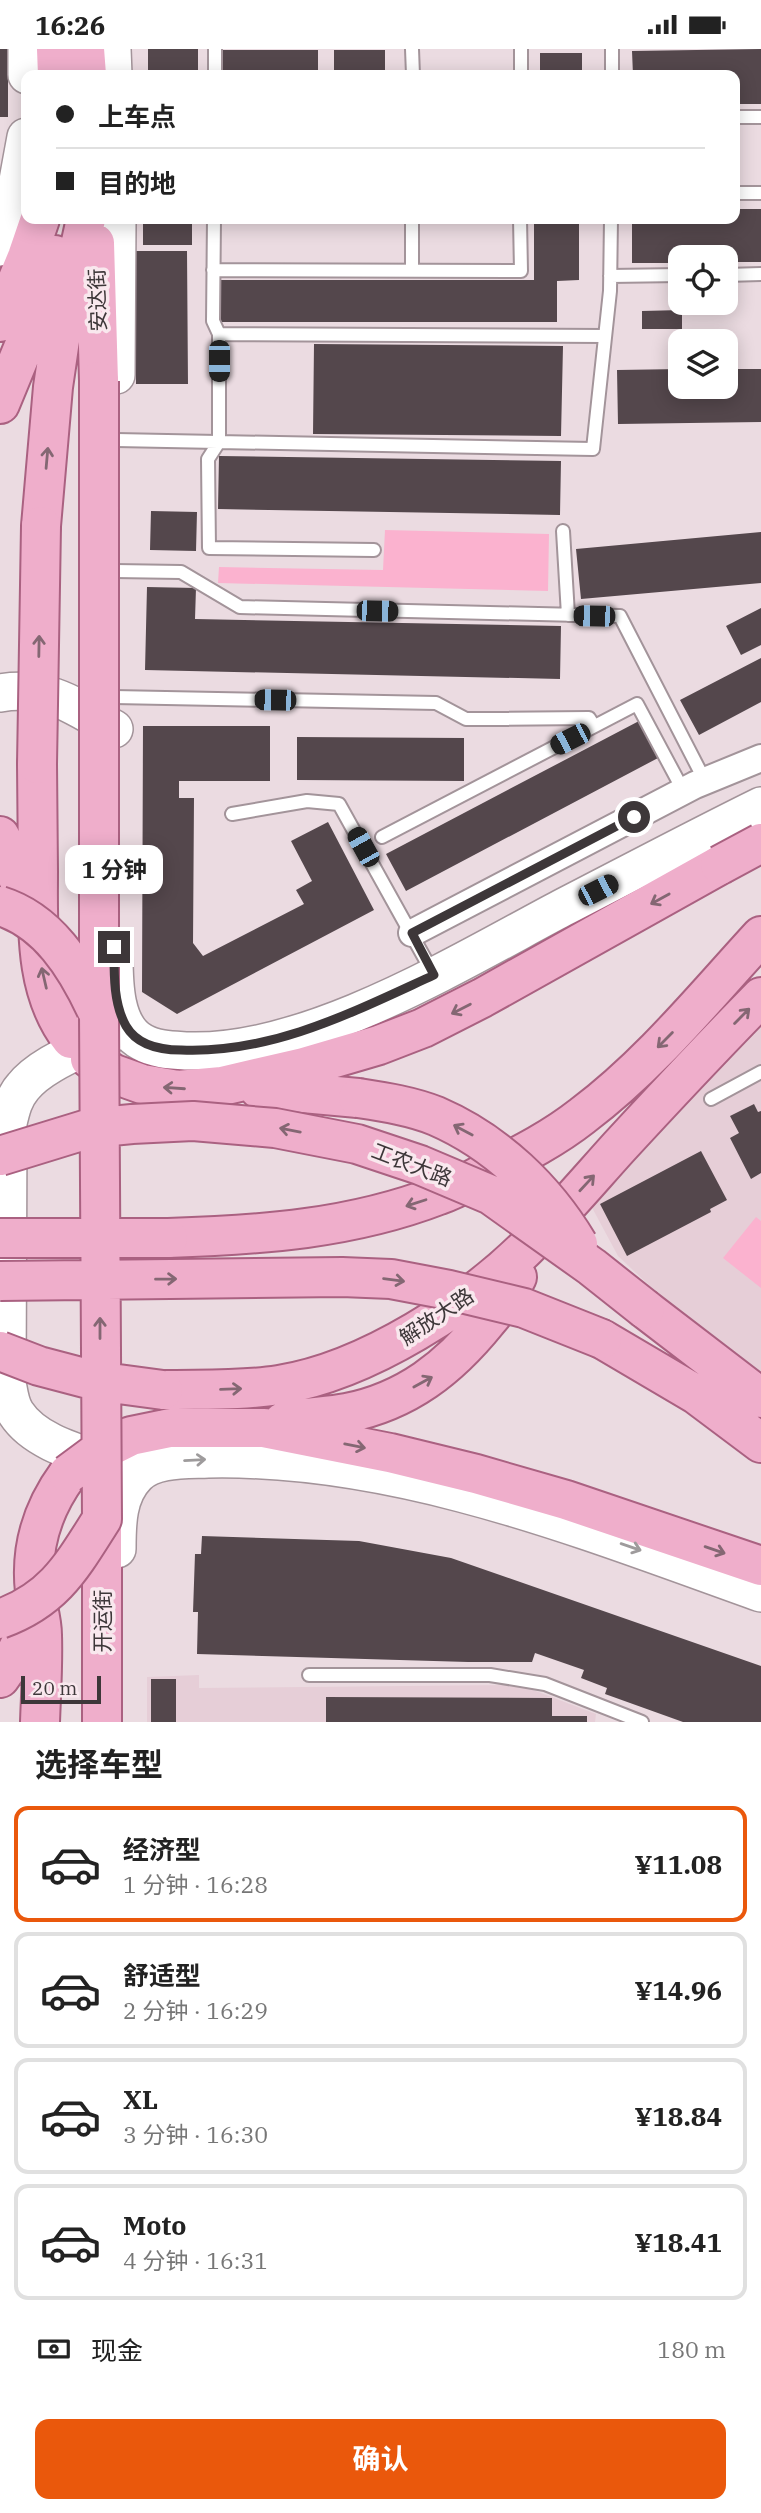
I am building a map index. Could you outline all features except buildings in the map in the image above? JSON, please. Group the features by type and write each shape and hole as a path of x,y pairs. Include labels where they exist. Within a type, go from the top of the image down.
{"main road":[{"path":"56,49 57,70"},
{"path":"85,49 87,70"},
{"path":"0,404 27,257 38,224"},
{"path":"15,326 55,256 59,224"},
{"path":"85,224 61,333 53,387 41,526 37,764 38,927 42,971 59,1023 96,1035"},
{"name":"安达街","path":"94,224 99,381 96,1035"},
{"path":"0,836 38,927"},
{"path":"0,907 22,915 58,945 80,975 96,1035 114,1074 142,1084 178,1090 222,1086 304,1067 367,1049 423,1028 482,998 718,847 761,843"},
{"path":"0,1238 168,1238 261,1234 372,1217 440,1195 526,1153 582,1117 671,1035 761,936"},
{"name":"解放大路","path":"0,1352 96,1381 163,1390 237,1389 281,1385 344,1366 377,1352 420,1330 475,1291 532,1243 761,997"},
{"name":"开运街","path":"96,1035 102,1722"},
{"path":"222,1086 358,1098 400,1105 435,1116 468,1132 495,1149 535,1186 567,1226 592,1267"},
{"name":"工农大路","path":"0,1156 91,1128 132,1123 193,1121 275,1128 357,1144 420,1165 491,1195 592,1267 761,1398"},
{"path":"264,1428 292,1420 348,1413 391,1399 432,1378 468,1345 510,1293 532,1243"},
{"path":"0,1281 342,1277 391,1279 524,1308 602,1339 697,1395 761,1443"},
{"path":"0,1678 15,1657 25,1636 35,1588 36,1545 43,1518 54,1493 82,1464 131,1436 170,1429 264,1428 390,1453 566,1500 761,1566"},
{"path":"0,1619 24,1611 68,1573 102,1519"},
{"path":"35,1588 43,1632 40,1722"}],"street":[{"path":"27,49 27,70"},
{"path":"112,49 113,70"},
{"path":"0,247 11,219 20,148"},
{"path":"117,224 114,975 119,1006 96,1035 40,1071 23,1086 11,1111 8,1123 7,1382 16,1413 27,1426 60,1445 137,1474"},
{"path":"0,693 32,691 114,713"},
{"path":"412,933 694,786 761,758"},
{"path":"96,1035 141,1042 165,1050 202,1051 240,1048 297,1033 352,1013 718,847 761,806"},
{"path":"718,847 761,863"},
{"path":"120,1722 117,1529 120,1504 137,1474 155,1464 192,1459 232,1459 295,1463 386,1476 477,1498 572,1526 761,1593"}],"lane":[{"path":"215,49 215,70"},
{"path":"412,49 412,70"},
{"path":"521,49 521,70"},
{"path":"612,49 612,70"},
{"path":"740,117 761,117"},
{"path":"740,193 761,193"},
{"path":"214,224 213,321 219,334 219,442 208,459 209,548 374,550"},
{"path":"412,224 412,270"},
{"path":"214,270 521,271 520,224"},
{"path":"116,440 593,449 610,276 611,224"},
{"path":"738,275 761,274"},
{"path":"610,276 668,275"},
{"path":"219,334 605,336"},
{"path":"564,531 568,615"},
{"path":"114,571 181,572 240,607 620,616 694,786"},
{"path":"114,713 436,703 466,719 589,718 594,726"},
{"path":"382,837 637,704 694,786"},
{"path":"232,814 307,801 339,804 434,975"},
{"path":"710,1098 761,1072"},
{"path":"309,1675 489,1675 545,1684 642,1722"}],"shaded area":[{"path":"385,530 549,534 548,591 218,583 219,567 383,570"},
{"path":"761,1024 761,1372 651,1287 618,1256 589,1202"},
{"path":"756,1217 761,1221 761,1288 723,1258"},
{"path":"199,1675 199,1688 520,1685 596,1714 595,1722 147,1722 147,1677"}],"route":[{"path":"114,947 114,975 119,1006 126,1027 141,1042 165,1050 240,1048 297,1033 352,1013 434,975 412,933 634,817"}]}
